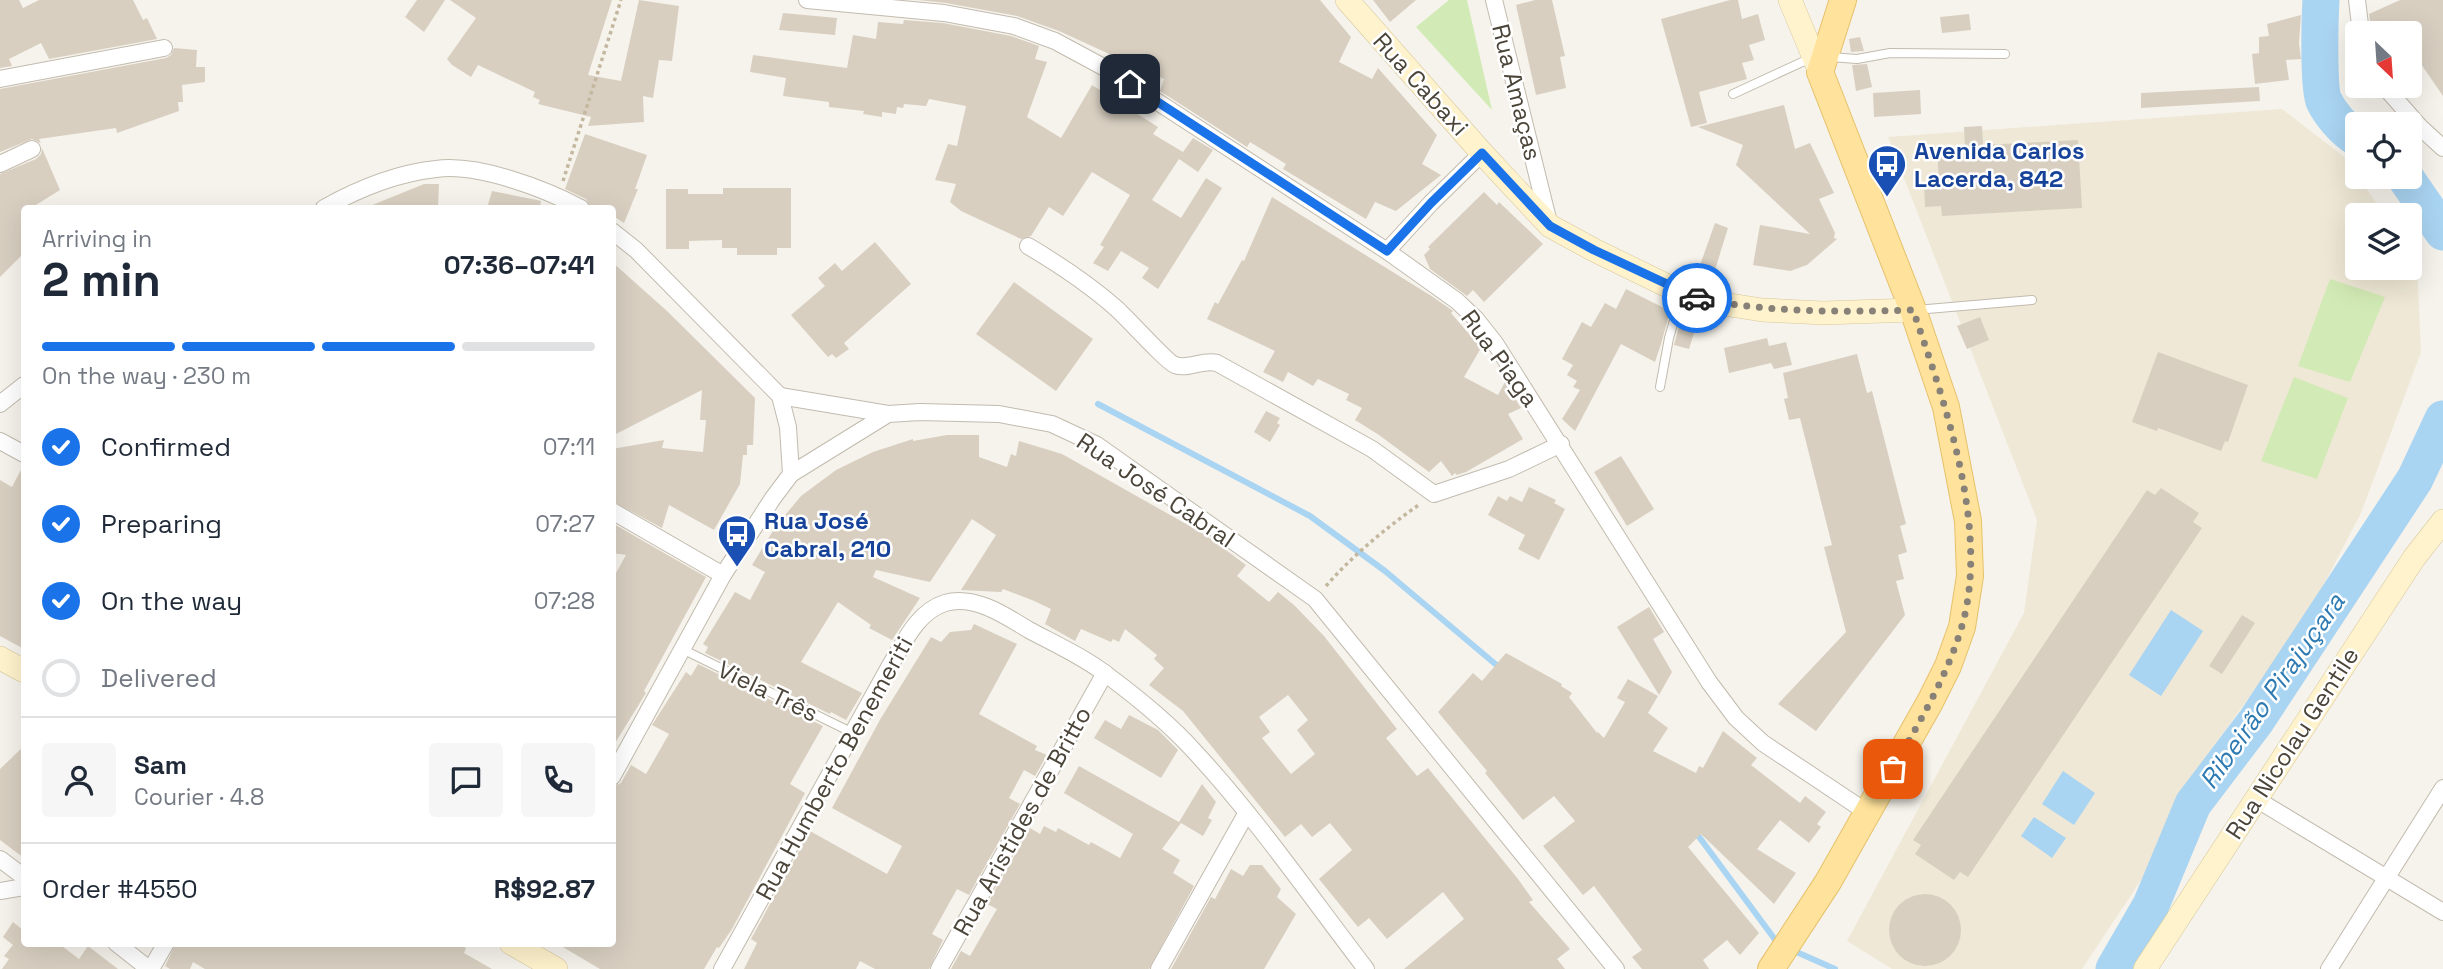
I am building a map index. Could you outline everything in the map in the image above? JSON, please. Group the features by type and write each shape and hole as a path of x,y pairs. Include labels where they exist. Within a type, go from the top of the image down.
{"main road":[{"path":"1772,968 1795,935 1868,813 1930,702 1948,666 1962,627 1970,576 1968,521 1946,407 1913,310 1820,62 1843,0"}],"street":[{"name":"Rua Piaga","path":"807,0 944,13 1014,26 1055,41 1107,69 1387,251 1457,301 1476,319 1494,343 1561,444 1709,682 1737,718 1763,743 1868,813"},
{"name":"Rua Cabaxi","path":"1347,0 1550,226 1682,293 1697,298 1762,310 1823,313 1913,310"},
{"name":"Rua Amaças","path":"1494,0 1550,226"},
{"path":"1790,0 1820,62"},
{"path":"2357,0 2360,21"},
{"path":"0,79 164,48"},
{"path":"2395,98 2443,148"},
{"path":"0,164 32,149"},
{"path":"1387,251 1482,153"},
{"path":"330,205 395,177 439,168 486,172 558,196 575,205"},
{"path":"616,233 636,250 780,396 788,427 791,474"},
{"path":"1028,247 1055,262 1100,294 1171,363 1183,366 1203,361 1217,363 1372,449 1434,494 1508,469 1561,444"},
{"path":"0,404 21,387"},
{"path":"780,396 888,414"},
{"name":"Rua José Cabral","path":"616,770 723,575 772,498 791,474 888,414 999,414 1052,424 1097,445 1315,599 1616,969"},
{"path":"0,441 21,452"},
{"path":"616,513 723,575"},
{"name":"Rua Nicolau Gentile","path":"2145,969 2414,558 2443,521"},
{"name":"Rua Humberto Benemeriti","path":"722,969 916,623 931,610 958,600 975,603 1005,616 1105,673 1153,712 1195,751 1366,969"},
{"path":"0,658 21,669"},
{"name":"Rua Aristides de Britto","path":"939,969 1105,673"},
{"path":"2329,969 2443,788"},
{"path":"2256,799 2443,912"},
{"path":"1158,969 1246,814"},
{"path":"0,859 21,875"},
{"path":"0,891 21,888"},
{"path":"121,947 150,969 164,947"},
{"path":"520,947 556,969"}],"lane":[{"path":"1733,94 1820,62 1890,53 2006,54"},
{"path":"1660,387 1669,338 1682,293"},
{"path":"1913,310 2032,300"},
{"name":"Viela Três","path":"682,649 853,733"}],"path":[{"path":"558,196 621,0"},
{"path":"1315,599 1347,562 1434,494"}],"shaded area":[{"path":"2282,109 2343,156 2345,189 2366,189 2376,203 2345,203 2345,280 2418,280 2421,352 2361,513 2304,622 2178,795 2151,865 2082,969 1892,969 1847,941 2024,613 2037,520 1888,137"}],"green space":[{"path":"1449,0 1467,0 1492,110 1416,27"},
{"path":"2330,279 2385,297 2350,382 2298,366"},
{"path":"2294,377 2348,398 2317,479 2261,461"}],"water":[{"path":"2171,610 2203,631 2161,696 2129,675"},
{"path":"2063,771 2095,793 2074,825 2042,804"},
{"path":"2034,817 2066,838 2052,858 2021,836"}],"building":[{"path":"0,0 19,0 23,8 39,0 133,0 143,20 147,18 157,39 49,59 41,43 9,59 12,66 0,68"},
{"path":"417,0 445,0 424,32 405,17"},
{"path":"450,0 612,0 588,75 621,81 639,0 679,6 672,61 659,60 653,98 643,96 644,122 588,126 591,117 538,104 540,100 533,97 535,92 478,65 471,77 452,65 447,59 476,18"},
{"path":"918,0 1320,0 1351,37 1339,62 1372,79 1378,68 1437,135 1422,164 1441,175 1396,211 1375,202 1366,219 1283,169 1286,164 1250,142 1247,147 1160,91 1164,79 1059,31 1017,16"},
{"path":"1373,0 1416,0 1390,22"},
{"path":"1535,0 1552,0 1565,56 1560,57 1566,88 1536,95 1516,5"},
{"path":"1738,0 1742,19 1758,14 1765,40 1749,45 1754,60 1742,63 1747,79 1699,92 1707,123 1691,127 1661,19"},
{"path":"2400,0 2443,0 2443,96 2422,65 2422,21 2370,21 2369,14"},
{"path":"783,13 837,18 835,35 779,30"},
{"path":"1969,14 1971,30 1942,33 1940,17"},
{"path":"2301,15 2301,59 2286,60 2289,80 2255,84 2252,54 2259,53 2259,37 2269,36 2267,24"},
{"path":"904,20 943,23 1011,36 1039,46 1035,59 1047,62 1027,117 1061,138 1092,85 1158,127 1153,134 1183,152 1193,138 1213,150 1198,172 1179,159 1152,200 1181,218 1206,178 1222,188 1158,289 1142,278 1149,268 1121,251 1108,271 1093,263 1104,247 1100,245 1130,195 1092,172 1063,216 1049,207 1031,236 1021,239 961,211 950,202 956,184 935,180 948,144 957,146 966,106 929,99 926,106 904,104 903,108 897,107 896,114 882,112 882,117 863,114 864,111 829,107 829,102 783,96 786,78 750,72 753,55 847,68 853,35 876,39 878,22 903,24"},
{"path":"1860,37 1864,51 1851,52 1849,39"},
{"path":"174,48 197,50 196,67 205,67 205,82 182,85 183,102 178,102 179,111 117,133 116,128 39,139 41,143 32,139 0,152 0,89 166,58"},
{"path":"1867,64 1872,87 1856,91 1852,65"},
{"path":"2259,87 2260,101 2141,108 2141,93"},
{"path":"1920,90 1921,114 1874,117 1873,93"},
{"path":"1784,105 1795,149 1810,143 1834,193 1819,199 1835,233 1834,238 1837,239 1807,265 1790,271 1753,265 1760,225 1810,234 1736,165 1743,145 1698,127"},
{"path":"1982,126 1983,145 2078,140 2082,208 1942,216 1941,206 1925,207 1924,183 1939,182 1937,148 1965,147 1964,127"},
{"path":"585,134 647,155 635,189 638,189 624,223 616,218 616,205 589,205 586,199 565,189"},
{"path":"42,148 60,190 36,205 21,205 21,256 0,277 0,174 36,159"},
{"path":"424,184 439,184 438,205 372,205"},
{"path":"723,188 791,188 791,248 777,248 777,255 737,255 737,248 722,248 722,240 689,241 689,249 666,249 666,189 688,189 688,194 723,194"},
{"path":"492,191 541,201 540,205 488,205"},
{"path":"1484,192 1497,205 1499,202 1543,244 1484,302 1473,290 1467,296 1430,269 1424,255 1430,249 1428,247"},
{"path":"1272,197 1453,311 1451,313 1481,348 1464,377 1498,395 1505,382 1521,408 1508,414 1523,439 1466,472 1452,476 1441,461 1429,472 1355,420 1362,408 1346,400 1349,394 1318,379 1313,386 1288,372 1283,382 1263,372 1275,351 1207,319 1215,302 1218,304 1242,260 1244,261"},
{"path":"1715,223 1728,228 1714,273 1699,268"},
{"path":"875,242 911,284 844,343 849,349 836,358 832,354 828,357 791,315 825,286 818,278 835,263 842,271"},
{"path":"616,266 667,311 755,398 753,445 747,445 747,455 743,455 740,484 714,530 669,505 662,528 616,503 616,448 664,440 662,448 703,452 706,420 700,420 702,390 616,434"},
{"path":"1014,282 1093,339 1056,391 976,334"},
{"path":"1626,289 1670,311 1655,362 1621,344 1575,431 1562,419 1580,390 1573,387 1577,381 1567,375 1573,365 1562,359 1582,322 1591,327 1605,303 1616,309"},
{"path":"1682,315 1698,320 1689,349 1674,345"},
{"path":"1980,317 1989,340 1967,349 1957,326"},
{"path":"1767,338 1769,346 1786,342 1792,365 1774,369 1771,363 1729,373 1724,348"},
{"path":"2158,352 2248,385 2228,442 2225,441 2221,451 2158,428 2157,431 2132,422"},
{"path":"1857,354 1867,393 1872,391 1906,524 1900,526 1907,552 1898,555 1904,579 1896,581 1905,615 1816,731 1778,704 1846,632 1824,547 1832,545 1800,418 1789,420 1784,399 1788,398 1783,373"},
{"path":"1266,411 1280,418 1277,423 1280,425 1270,442 1254,432"},
{"path":"947,435 979,435 979,457 1007,467 1011,454 1016,456 1019,441 1062,454 1204,534 1246,565 1237,576 1269,602 1278,592 1324,636 1397,729 1386,738 1417,776 1428,768 1518,879 1533,900 1529,902 1570,949 1557,959 1565,969 1404,969 1464,919 1443,892 1387,939 1369,918 1358,927 1319,879 1352,850 1330,823 1312,837 1301,824 1285,837 1183,711 1149,685 1164,668 1154,659 1157,655 1125,629 1119,642 1113,639 1111,642 1081,629 1075,641 1045,624 1051,609 1032,600 1003,589 1001,592 961,590 996,535 972,519 930,582 876,570 873,577 920,598 892,640 869,628 871,625 838,602 801,662 862,693 846,720 705,653 708,647 703,644 735,592 750,600 765,572 752,565 776,526 801,496 836,470 873,452","holes":["1288,695 1308,720 1297,730 1315,754 1291,774 1262,738 1270,732 1259,717"]},
{"path":"1621,456 1654,509 1627,526 1594,472"},
{"path":"21,470 21,647 0,636 0,480 12,487"},
{"path":"1529,487 1556,500 1554,503 1565,509 1539,560 1518,549 1525,535 1488,515 1498,496 1507,501 1510,496 1522,502"},
{"path":"2161,488 2199,513 2193,522 2202,528 1968,877 1960,872 1954,880 1915,854 1921,845 1913,840 2147,490 2155,495"},
{"path":"616,525 706,577 644,691 646,693 616,742 616,573 626,555 616,554"},
{"path":"1649,607 1664,632 1653,639 1672,672 1659,695 1617,627"},
{"path":"2242,615 2255,623 2222,674 2209,666"},
{"path":"974,624 1017,644 979,714 1037,746 1035,750 1047,755 1035,776 1024,770 1009,798 1020,804 969,895 957,889 932,934 943,940 929,969 875,969 860,961 856,969 744,969 757,943 751,939 810,831 887,874 902,846 832,808 881,718 931,637 941,642 950,632 971,630"},
{"path":"1506,653 1562,684 1561,686 1572,693 1569,697 1597,733 1604,738 1625,702 1617,698 1628,679 1658,696 1648,713 1668,728 1653,751 1696,773 1699,766 1703,768 1723,731 1757,758 1751,765 1800,803 1805,796 1826,812 1817,824 1821,827 1809,843 1780,820 1757,849 1796,873 1774,904 1701,834 1688,847 1759,933 1740,955 1727,940 1703,960 1709,969 1642,969 1632,957 1642,950 1594,886 1583,895 1543,846 1575,821 1554,796 1523,820 1485,773 1487,771 1438,712 1473,673 1482,681"},
{"path":"698,664 823,726 790,784 805,793 732,929 704,969 600,969 563,947 616,947 616,785 621,783 631,765 646,774 669,734 652,725 686,672 691,676"},
{"path":"1129,715 1158,730 1178,750 1161,778 1094,738 1105,720 1121,729"},
{"path":"21,749 21,856 0,840 0,769"},
{"path":"1079,766 1179,822 1202,784 1216,802 1208,818 1212,820 1203,836 1181,823 1162,849 1180,860 1173,873 1194,886 1149,969 951,969 961,951 970,956 997,909 987,904 1030,828 1040,834 1044,826 1056,832 1058,828 1120,858 1133,834 1064,793"},
{"path":"1250,865 1262,865 1281,889 1277,897 1296,914 1264,969 1171,969 1211,897 1215,899 1231,869 1243,876"},
{"path":"1925,894 1945,900 1955,910 1961,930 1955,950 1945,960 1925,966 1905,960 1895,950 1889,930 1895,910 1905,900"},
{"path":"13,922 21,929 21,947 63,947 79,959 89,947 118,969 2,969 9,959 4,956 13,945 3,937"},
{"path":"174,947 464,947 464,953 492,969 205,969 193,962 190,969 170,969 165,966"}],"waterway":[{"path":"2321,0 2322,94 2330,112 2345,129"},
{"path":"2413,189 2443,232"},
{"path":"1098,404 1310,516 1385,571 1500,668"},
{"name":"Ribeirão Pirajuçara","path":"2114,969 2151,905 2193,804 2256,721 2415,479 2443,419"},
{"path":"1694,830 1779,945"},
{"path":"1792,950 1835,969"}],"way so far":[{"path":"1697,298 1762,310 1823,313 1913,310 1946,407 1968,521 1970,576 1962,627 1948,666 1893,769"}],"place":[{"name":"Avenida Carlos Lacerda, 842","path":"1887,198"},
{"name":"Rua José Cabral, 210","path":"737,568"}],"route":[{"path":"1130,84 1387,251 1482,153 1550,226 1594,250 1697,298"}]}
